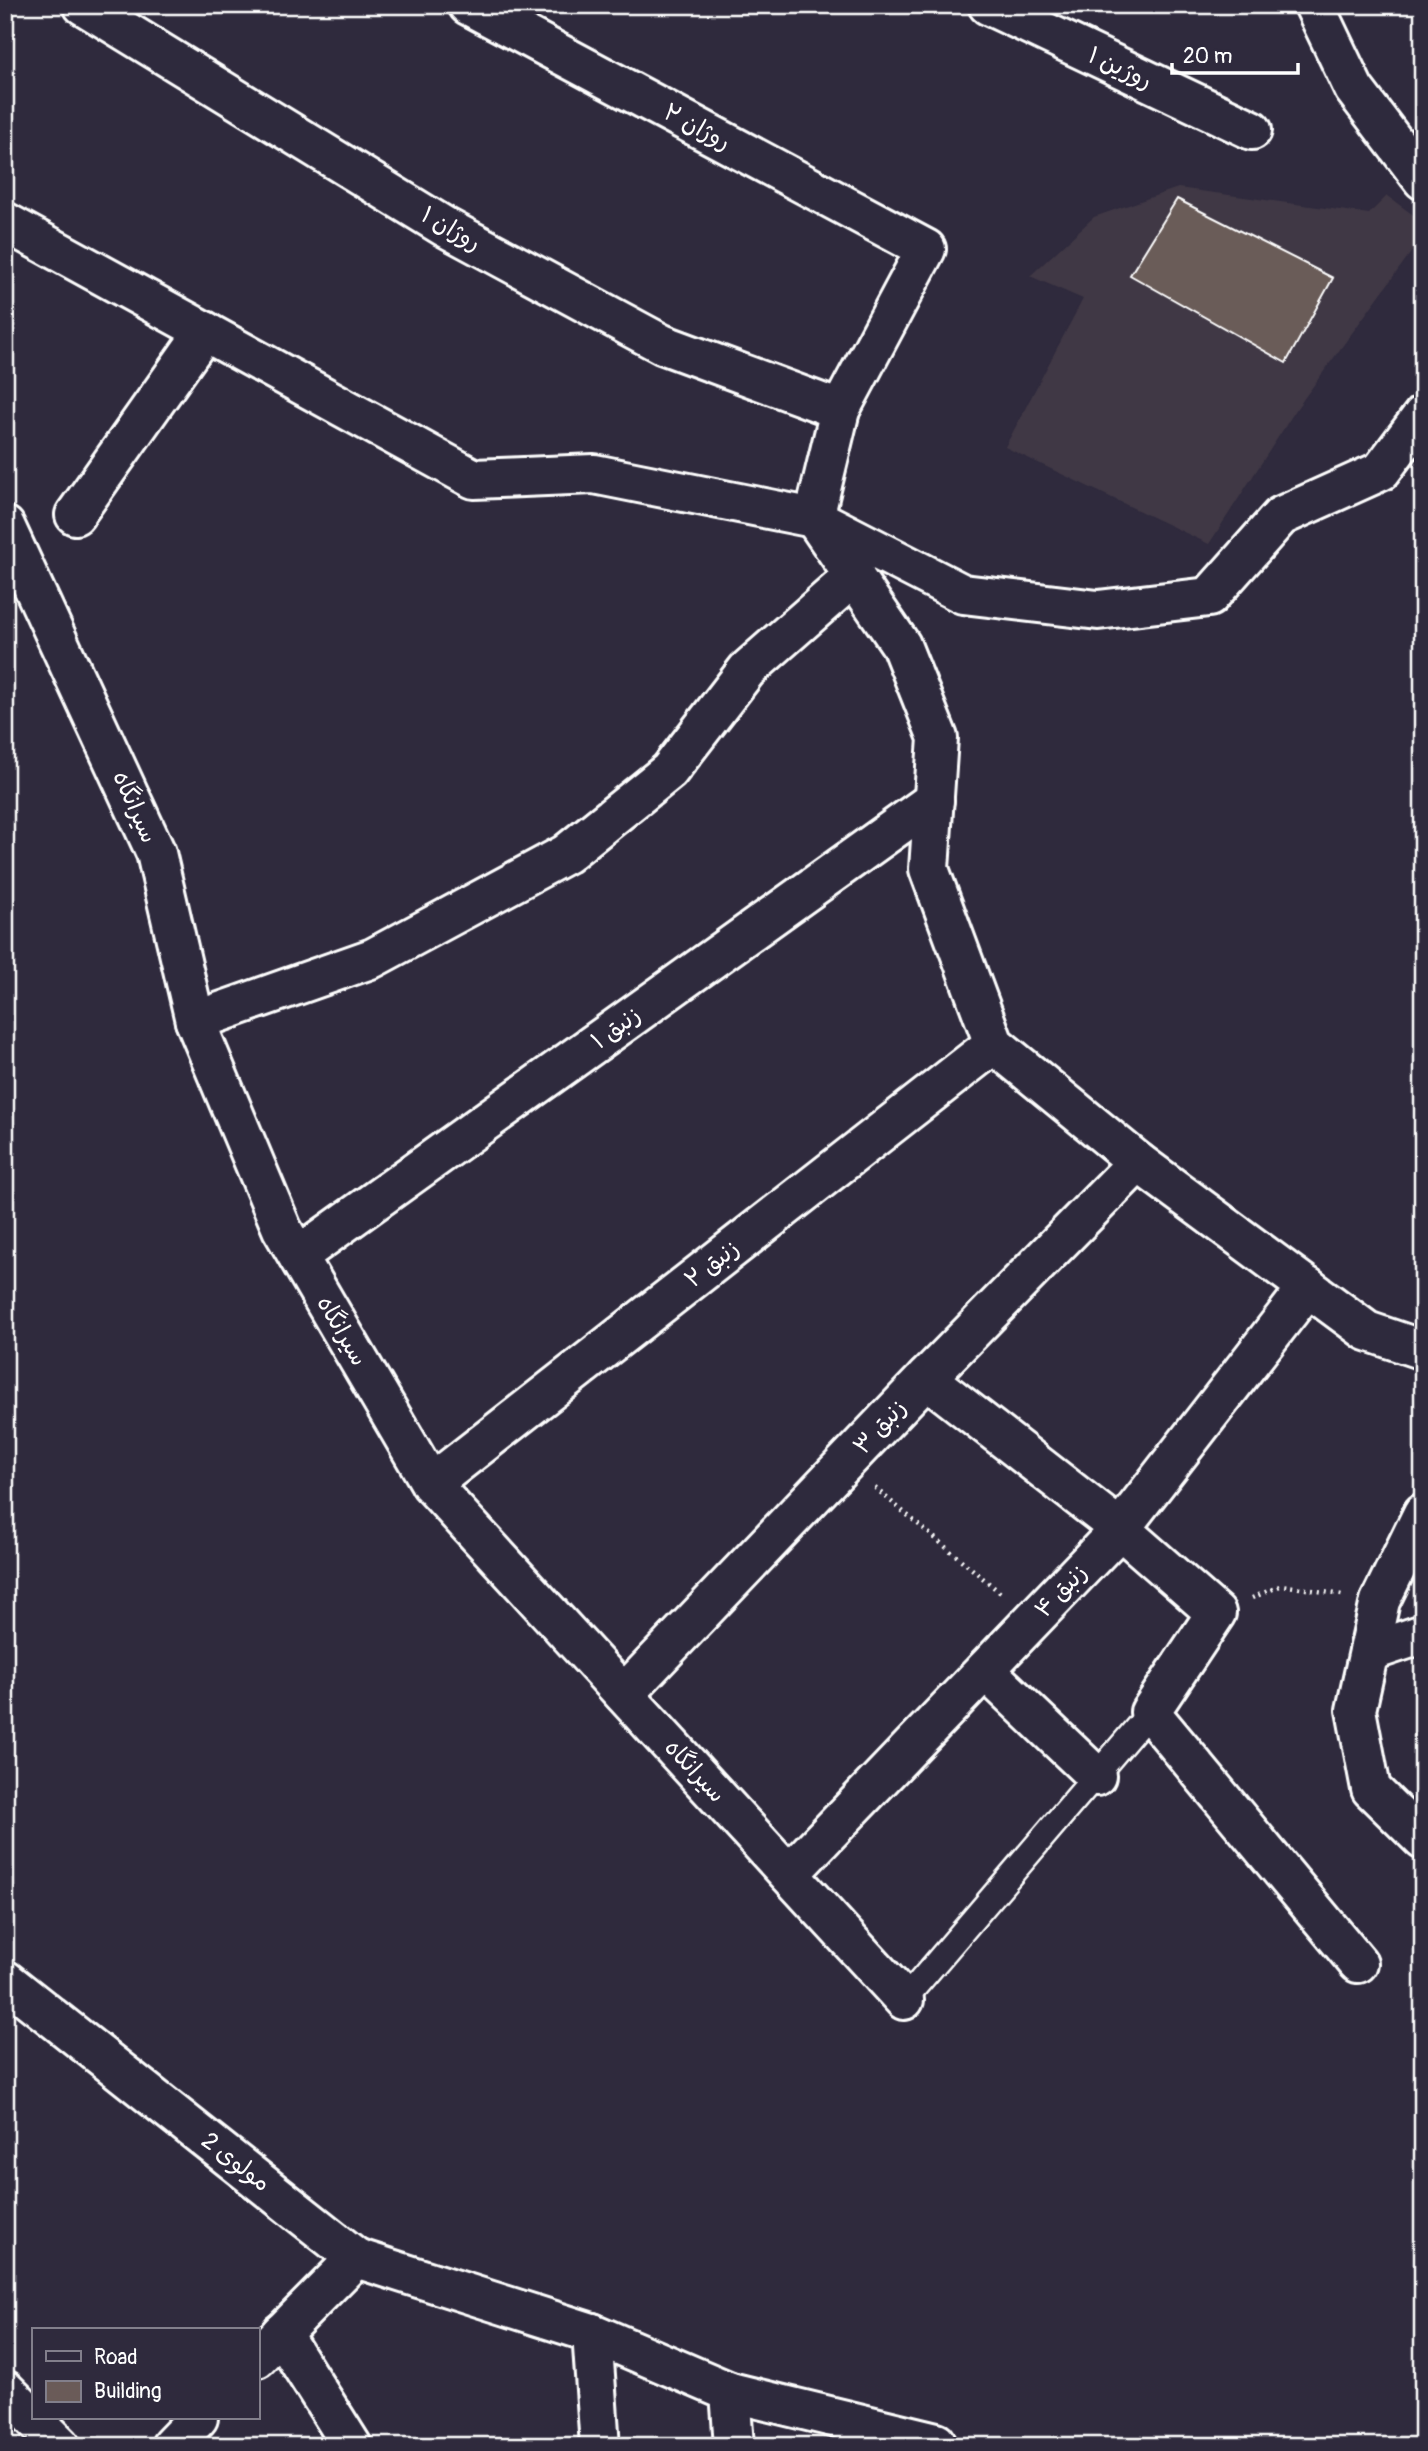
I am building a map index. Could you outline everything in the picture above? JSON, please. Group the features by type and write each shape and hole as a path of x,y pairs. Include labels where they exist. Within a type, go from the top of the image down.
{"street":[{"name":"روژان ۱","path":"83,5 445,227 662,344 840,410"},
{"name":"روژان ۲","path":"468,5 926,249 840,410"},
{"name":"روژین ۱","path":"988,5 1252,130"},
{"path":"1314,5 1354,89 1423,180"},
{"path":"5,222 474,479 594,474 814,518 963,594 1098,610 1209,597 1281,516 1381,471 1423,415"},
{"path":"75,515 205,331"},
{"path":"840,410 814,518 901,645 938,738 929,869 993,1044 1138,1162 1367,1331 1423,1350"},
{"name":"سیرانگاه","path":"5,526 156,853 195,1021 282,1228 431,1484 904,2000"},
{"path":"195,1021 373,958 566,854 670,771 747,670 854,576"},
{"name":"زنبق ۱","path":"298,1256 933,800"},
{"name":"زنبق ۲","path":"431,1484 993,1044"},
{"name":"زنبق ۳","path":"624,1694 926,1378 1138,1162"},
{"name":"زنبق ۴","path":"789,1874 1120,1529 1308,1287"},
{"path":"926,1378 1120,1529 1216,1613 1150,1712 1359,1963"},
{"path":"1423,1513 1380,1601 1356,1710 1371,1789 1423,1840"},
{"path":"1369,1652 1423,1633"},
{"path":"985,1670 1096,1776"},
{"name":"مولوی 2","path":"5,1979 356,2258"},
{"path":"352,2446 269,2346 356,2258 592,2333 730,2392 936,2442 936,2446"},
{"path":"592,2333 600,2446"},
{"path":"5,2390 32,2417"},
{"path":"730,2392 734,2446"},
{"path":"35,2420 61,2446"},
{"path":"171,2446 196,2420"}],"lane":[{"path":"904,2000 1150,1712"}],"path":[{"path":"845,1463 1033,1620"},
{"path":"1216,1613 1282,1585 1380,1601"}],"shaded area":[{"path":"1178,188 1369,214 1387,196 1423,222 1423,236 1297,408 1209,544 1005,447 1083,299 1030,276 1094,217"}],"building":[{"path":"1177,199 1333,278 1286,363 1130,275"}]}
